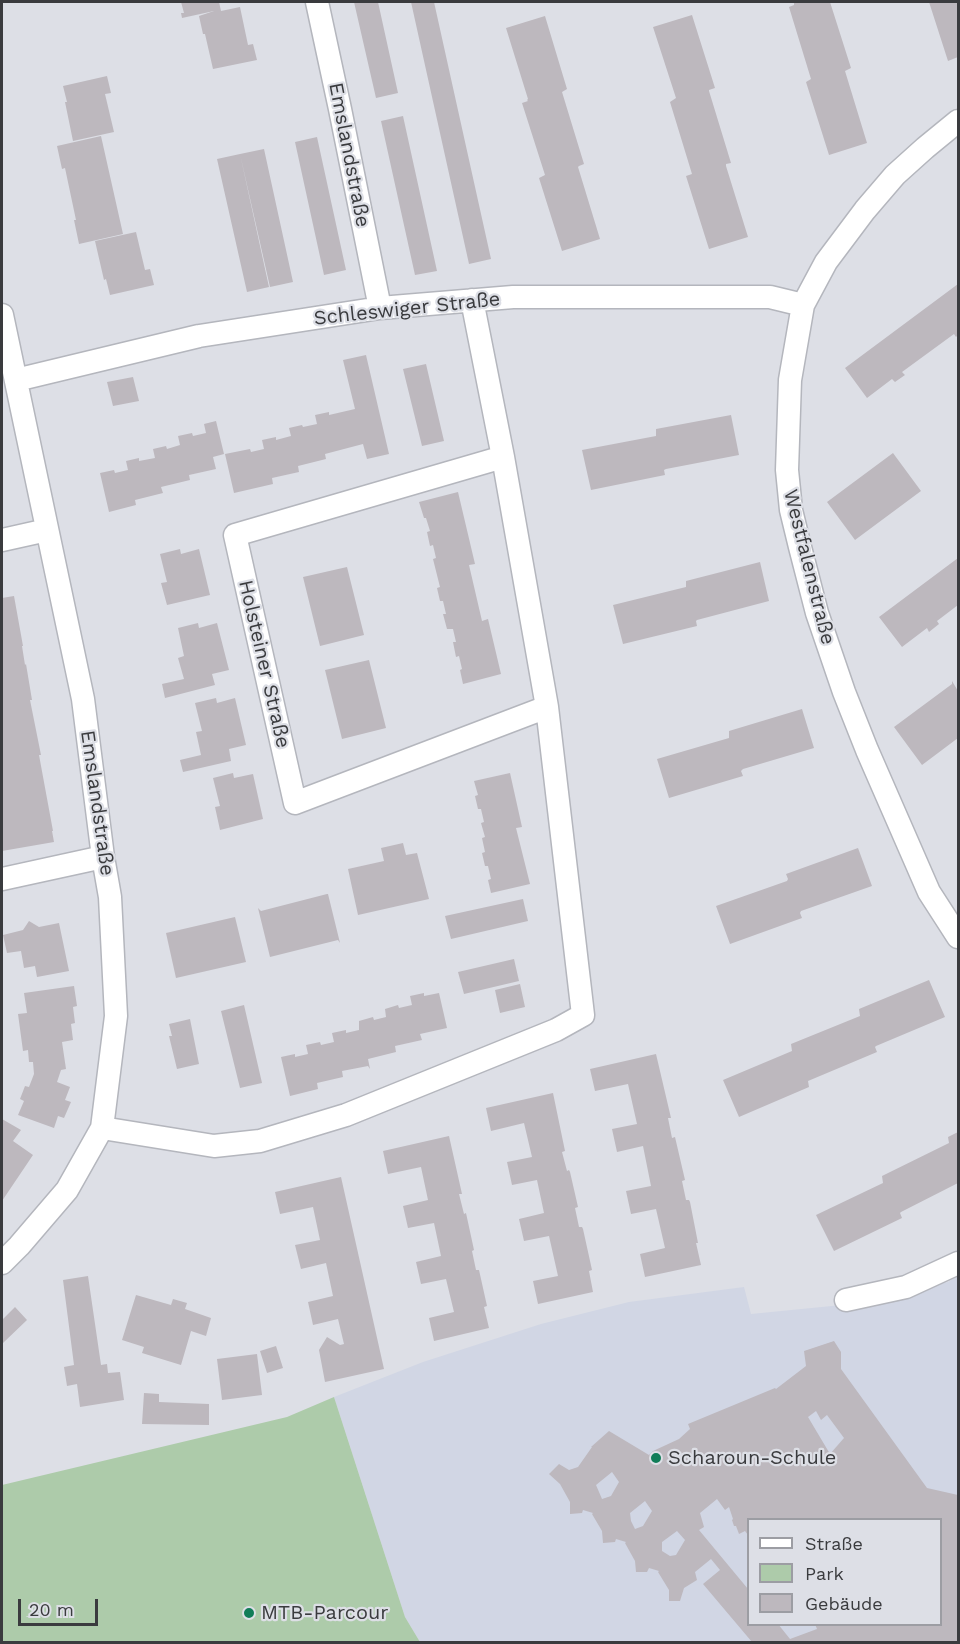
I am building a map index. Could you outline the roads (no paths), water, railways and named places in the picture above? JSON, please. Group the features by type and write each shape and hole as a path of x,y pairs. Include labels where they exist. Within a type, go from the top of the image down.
{"street":[{"name":"Emslandstraße","path":"316,2 380,308"},
{"name":"Westfalenstraße","path":"958,121 925,148 865,210 826,262 803,305 790,380 787,470 791,510 800,547 817,613 844,692 929,892 958,937"},
{"name":"Schleswiger Straße","path":"16,380 199,336 380,308 513,297 770,297 803,305"},
{"path":"102,1128 214,1146 260,1141 356,1111 556,1030 584,1015 547,707 503,458 472,300"},
{"name":"Emslandstraße","path":"2,315 83,699 110,897 116,1016 102,1128 67,1190 2,1263"},
{"name":"Holsteiner Straße","path":"503,458 235,535 295,803 547,707"},
{"path":"2,540 47,530"},
{"path":"2,879 103,857"},
{"path":"846,1300 906,1287 958,1263"}],"place":[{"name":"Scharoun-Schule","path":"656,1458"},
{"name":"MTB-Parcour","path":"249,1613"}]}
